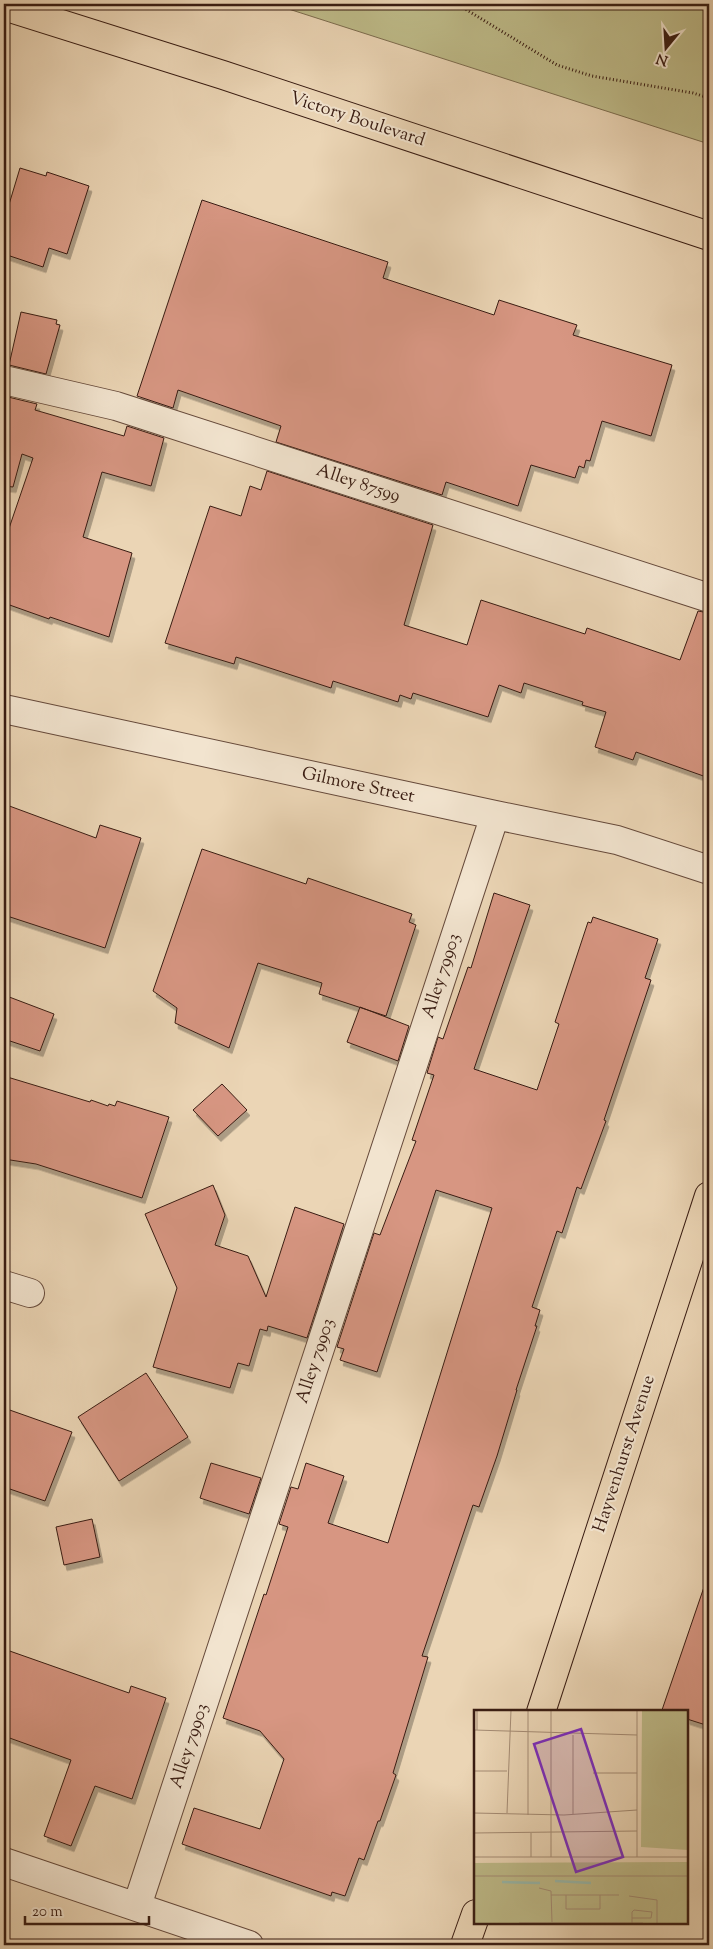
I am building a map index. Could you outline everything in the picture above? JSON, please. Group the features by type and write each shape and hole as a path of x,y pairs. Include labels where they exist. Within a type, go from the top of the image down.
{"main road":[{"name":"Victory Boulevard","path":"4,6 223,75 709,236"},
{"name":"Hayvenhurst Avenue","path":"542,1710 709,1196"},
{"path":"465,1945 474,1920"}],"street":[{"name":"Alley 87599","path":"4,380 116,406 709,598"},
{"name":"Gilmore Street","path":"4,709 495,816 617,840 709,870"},
{"name":"Alley 79903","path":"137,1906 495,816"},
{"path":"4,1285 30,1293"},
{"path":"4,1862 249,1945"}],"path":[{"path":"457,4 557,65 592,76 693,93 709,98"}],"shaded area":[{"path":"273,4 709,4 709,144"}],"building":[{"path":"20,168 46,176 47,172 89,186 67,254 49,248 43,267 4,254 4,221"},
{"path":"202,200 388,262 383,278 494,315 499,300 577,325 573,335 672,365 651,436 602,421 590,461 586,460 584,468 579,466 575,478 531,465 518,506 446,482 442,495 276,442 281,426 178,390 173,408 137,396"},
{"path":"21,312 57,320 56,324 60,325 46,374 9,365"},
{"path":"4,396 37,404 35,410 124,436 127,426 164,438 151,486 102,472 83,537 132,553 109,637 4,603 4,543 33,458 22,454 13,487 4,486"},
{"path":"267,471 433,525 404,625 467,645 481,600 585,634 587,628 680,660 698,611 709,613 709,778 636,752 633,760 595,747 606,712 582,705 583,702 524,683 521,693 499,685 488,717 413,693 411,699 400,695 398,702 333,681 331,688 236,657 234,664 165,643 210,506 241,516 250,486 261,490"},
{"path":"4,804 96,838 100,825 141,838 105,948 4,915"},
{"path":"202,849 306,884 308,878 412,914 409,922 416,925 386,1016 319,994 322,983 258,963 229,1048 175,1023 177,1008 153,991"},
{"path":"494,893 530,905 474,1069 537,1090 559,1024 555,1022 588,922 591,923 593,917 658,939 645,978 651,980 604,1120 606,1121 581,1189 577,1187 562,1233 557,1231 532,1307 540,1310 535,1326 537,1326 497,1456 479,1507 473,1505 422,1656 428,1657 393,1773 396,1775 364,1860 359,1858 345,1896 332,1892 331,1896 182,1844 194,1808 260,1829 284,1759 260,1731 223,1718 288,1527 279,1524 291,1487 298,1489 306,1463 344,1476 328,1523 388,1543 492,1208 436,1190 377,1372 340,1360 344,1349 337,1347 374,1233 380,1235 416,1141 412,1140 434,1075 427,1073 438,1037 443,1039 468,967 471,968"},
{"path":"4,995 54,1014 40,1051 4,1039"},
{"path":"360,1007 409,1026 398,1061 347,1042"},
{"path":"4,1076 90,1102 91,1100 108,1106 109,1104 115,1106 117,1101 169,1117 142,1198 36,1164 4,1159"},
{"path":"222,1084 247,1110 218,1136 193,1110"},
{"path":"213,1185 225,1215 215,1245 248,1256 266,1297 295,1207 344,1224 307,1338 268,1326 267,1331 260,1329 249,1366 238,1363 230,1388 153,1367 177,1288 145,1214"},
{"path":"146,1373 188,1437 119,1481 78,1417"},
{"path":"4,1408 72,1432 45,1501 4,1487"},
{"path":"211,1463 261,1478 249,1514 200,1498"},
{"path":"92,1519 100,1557 64,1565 56,1527"},
{"path":"704,1587 709,1588 709,1726 688,1719 688,1710 662,1710"},
{"path":"4,1649 129,1693 131,1686 166,1698 132,1799 95,1786 71,1846 44,1836 71,1760 4,1736"}]}
